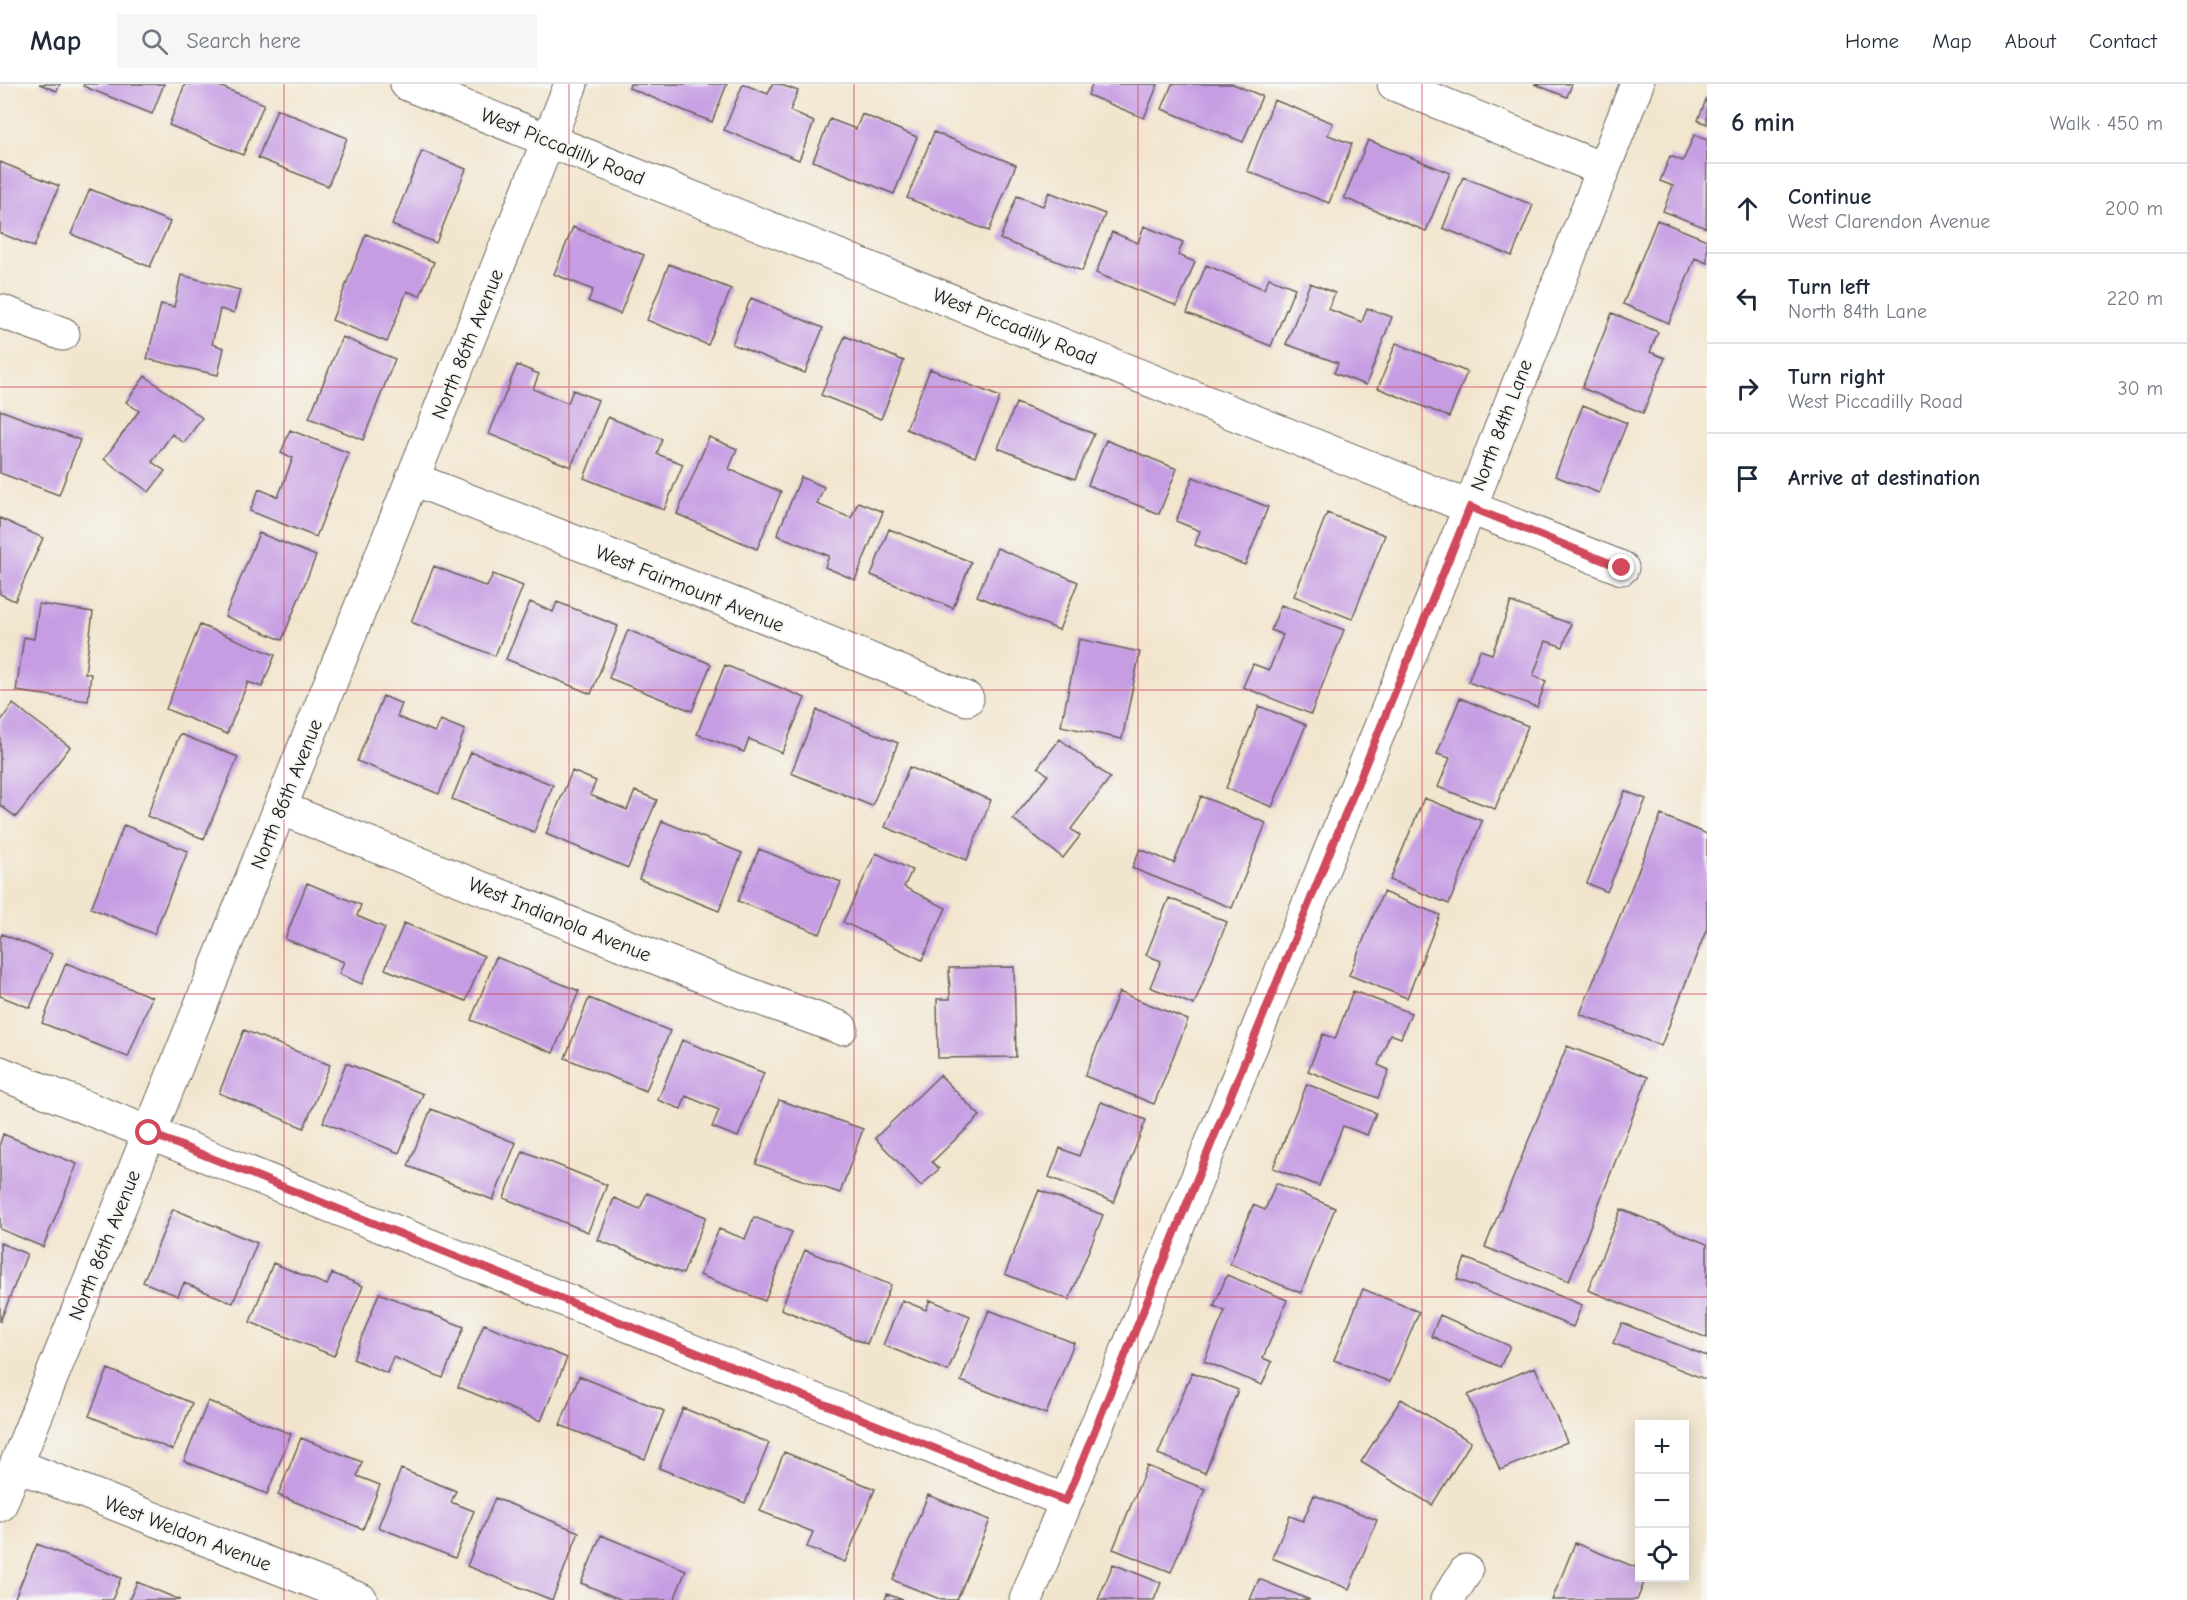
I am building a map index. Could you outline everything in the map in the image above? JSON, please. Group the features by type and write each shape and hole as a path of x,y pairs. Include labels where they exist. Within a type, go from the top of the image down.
{"street":[{"name":"West Piccadilly Road","path":"408,84 1622,568"},
{"name":"North 86th Avenue","path":"0,1505 571,84"},
{"path":"1394,84 1602,169"},
{"name":"North 84th Lane","path":"1026,1600 1470,507 1637,84"},
{"path":"0,310 63,334"},
{"name":"West Fairmount Avenue","path":"413,478 739,606 967,699"},
{"name":"West Indianola Avenue","path":"280,808 841,1028"},
{"path":"0,1073 1066,1501"},
{"name":"West Weldon Avenue","path":"15,1465 361,1600"},
{"path":"1447,1600 1466,1571"}],"building":[{"path":"39,84 60,84 57,91"},
{"path":"84,84 164,84 152,114 83,86"},
{"path":"185,84 214,84 264,104 243,155 169,125"},
{"path":"630,84 727,84 712,122 629,88"},
{"path":"743,84 768,94 772,84 779,84 798,91 790,111 814,122 799,160 724,130"},
{"path":"1092,84 1158,84 1144,118 1088,95"},
{"path":"1172,84 1233,84 1262,96 1243,142 1162,109"},
{"path":"1534,84 1572,84 1567,97"},
{"path":"1707,97 1707,124 1698,120"},
{"path":"1274,100 1333,123 1328,135 1352,144 1329,203 1247,171"},
{"path":"277,109 347,138 328,186 258,158"},
{"path":"862,114 917,137 894,194 813,161 830,119 856,129"},
{"path":"934,132 1016,165 989,231 907,198"},
{"path":"1694,135 1707,140 1706,228 1663,211 1673,186 1660,181 1670,156 1683,161"},
{"path":"1368,140 1450,173 1426,231 1344,198"},
{"path":"422,151 466,169 436,243 392,225"},
{"path":"0,162 59,186 34,247 0,233"},
{"path":"1463,177 1533,205 1512,256 1443,228"},
{"path":"90,189 170,222 150,267 71,234"},
{"path":"1049,192 1105,214 1082,271 1000,239 1017,196 1043,206"},
{"path":"1657,220 1707,240 1707,263 1695,258 1669,323 1623,304"},
{"path":"1144,226 1183,242 1178,255 1195,262 1177,306 1096,273 1112,232 1138,243"},
{"path":"573,227 644,255 620,314 588,301 593,290 554,274"},
{"path":"366,234 434,262 420,296 407,291 387,342 332,320"},
{"path":"669,264 731,289 708,345 647,320"},
{"path":"1206,265 1264,289 1269,278 1295,288 1271,346 1187,313"},
{"path":"181,275 240,290 234,313 220,309 212,344 224,348 218,375 147,359 161,304 174,307"},
{"path":"1310,283 1335,293 1328,309 1362,322 1367,308 1392,317 1366,385 1334,373 1338,363 1286,344"},
{"path":"751,298 823,328 805,373 732,344"},
{"path":"1612,313 1658,332 1650,352 1665,358 1643,413 1582,388"},
{"path":"845,336 904,361 881,419 821,395"},
{"path":"342,337 395,359 363,440 309,418"},
{"path":"1396,343 1467,372 1449,417 1378,388"},
{"path":"517,365 539,374 533,389 568,403 573,390 598,400 571,467 489,434"},
{"path":"930,369 1000,397 975,457 906,429"},
{"path":"145,376 202,418 184,443 172,434 152,462 165,471 149,492 104,459 139,411 126,402"},
{"path":"1016,403 1094,434 1075,479 998,448"},
{"path":"1583,405 1627,423 1599,493 1555,476"},
{"path":"0,410 80,440 59,495 0,473"},
{"path":"608,417 662,439 657,454 683,464 664,510 584,478"},
{"path":"290,430 349,453 316,537 250,511 259,489 278,497 293,458 281,453"},
{"path":"709,437 737,449 729,469 781,492 757,549 677,514"},
{"path":"1106,440 1177,469 1159,514 1088,485"},
{"path":"801,477 824,487 817,504 851,518 858,502 883,512 855,580 825,567 829,556 777,535"},
{"path":"1193,477 1268,507 1245,565 1195,545 1200,531 1176,521"},
{"path":"1327,513 1385,535 1352,619 1294,596"},
{"path":"0,518 43,538 15,601 0,594"},
{"path":"889,529 971,562 953,608 871,575"},
{"path":"259,533 316,556 282,640 225,616"},
{"path":"997,548 1078,582 1059,630 977,596"},
{"path":"434,566 487,587 493,574 523,586 495,656 411,622"},
{"path":"530,602 553,612 557,602 618,626 591,694 506,659"},
{"path":"1511,602 1571,624 1563,647 1546,641 1533,676 1546,681 1537,707 1468,682 1480,650 1492,654"},
{"path":"39,604 93,612 85,673 91,674 88,701 16,691 24,637 34,639"},
{"path":"1281,605 1344,630 1311,714 1243,687 1253,664 1269,670 1283,635 1271,630"},
{"path":"200,625 275,655 262,687 248,682 227,734 166,709"},
{"path":"628,630 711,664 692,711 609,678"},
{"path":"1079,639 1140,652 1122,739 1061,726"},
{"path":"725,665 805,698 782,753 749,739 744,752 697,734"},
{"path":"383,696 402,704 397,717 435,732 440,720 465,730 439,794 357,761"},
{"path":"1460,698 1528,726 1495,809 1438,787 1450,758 1437,754"},
{"path":"13,704 70,747 16,817 0,805 0,722"},
{"path":"1259,706 1306,725 1272,807 1226,788"},
{"path":"817,710 898,743 872,806 791,773"},
{"path":"180,734 238,757 204,839 147,816"},
{"path":"1060,739 1110,778 1071,829 1080,836 1063,858 1013,819 1048,775 1038,767"},
{"path":"471,752 553,785 534,832 452,799"},
{"path":"909,767 991,800 967,860 885,827"},
{"path":"572,771 596,781 590,795 627,810 635,791 657,800 628,868 546,834"},
{"path":"1625,791 1646,799 1607,892 1587,883"},
{"path":"1201,796 1266,823 1232,908 1132,868 1140,849 1174,863"},
{"path":"1424,798 1482,821 1449,904 1390,880"},
{"path":"1661,815 1707,834 1707,928 1661,1046 1580,1014"},
{"path":"662,821 742,853 719,911 639,879"},
{"path":"124,825 188,851 154,934 91,908"},
{"path":"759,849 841,882 820,934 738,901"},
{"path":"876,853 912,870 904,887 946,908 922,960 843,922"},
{"path":"307,883 361,905 357,916 385,928 362,984 339,974 344,962 285,939"},
{"path":"1383,892 1440,915 1407,998 1349,975"},
{"path":"1169,898 1227,922 1194,1005 1150,987 1161,961 1146,955"},
{"path":"404,923 484,956 466,1001 385,969"},
{"path":"2,934 52,954 30,1008 0,996 0,939"},
{"path":"496,957 579,991 553,1053 471,1020"},
{"path":"66,963 152,997 128,1057 42,1023"},
{"path":"1014,967 1016,1057 938,1058 937,999 950,999 949,968"},
{"path":"1353,991 1411,1013 1401,1038 1390,1034 1378,1065 1389,1070 1378,1098 1308,1071 1323,1034 1335,1039"},
{"path":"1119,992 1188,1020 1154,1104 1085,1076"},
{"path":"589,998 670,1031 646,1091 565,1058"},
{"path":"244,1030 330,1065 304,1128 219,1093"},
{"path":"682,1040 764,1073 738,1137 712,1127 719,1110 686,1096 681,1109 658,1100"},
{"path":"1567,1046 1648,1077 1569,1281 1485,1247"},
{"path":"346,1063 423,1094 399,1153 323,1122"},
{"path":"940,1075 980,1116 932,1162 939,1169 921,1186 875,1138"},
{"path":"1307,1084 1376,1113 1367,1135 1343,1126 1319,1186 1273,1168"},
{"path":"779,1100 863,1129 840,1193 756,1164"},
{"path":"1101,1102 1146,1120 1114,1202 1049,1177 1060,1148 1079,1156"},
{"path":"431,1109 516,1143 493,1200 408,1166"},
{"path":"3,1134 77,1164 43,1247 0,1229 0,1143"},
{"path":"523,1151 607,1185 588,1232 504,1198"},
{"path":"1276,1183 1335,1208 1301,1293 1230,1264 1253,1205 1265,1210"},
{"path":"1039,1190 1103,1215 1069,1300 1005,1274"},
{"path":"647,1193 706,1217 683,1274 598,1240 614,1198 640,1209"},
{"path":"173,1209 257,1243 233,1303 184,1283 178,1296 143,1282"},
{"path":"1621,1209 1707,1244 1707,1338 1588,1290"},
{"path":"754,1217 792,1232 765,1301 700,1275 719,1229 745,1239"},
{"path":"0,1243 27,1254 0,1322"},
{"path":"805,1250 891,1285 867,1344 781,1309"},
{"path":"1465,1258 1582,1305 1573,1327 1457,1279"},
{"path":"273,1263 327,1285 332,1273 363,1286 334,1356 250,1322"},
{"path":"1227,1275 1287,1300 1263,1358 1272,1362 1262,1385 1204,1361 1225,1311 1214,1306"},
{"path":"1363,1289 1419,1312 1390,1382 1334,1360"},
{"path":"379,1293 464,1327 443,1378 393,1357 387,1373 353,1359"},
{"path":"902,1300 926,1310 930,1300 970,1316 948,1371 883,1345"},
{"path":"989,1310 1074,1343 1046,1414 961,1381"},
{"path":"1440,1315 1510,1346 1500,1367 1431,1336"},
{"path":"1622,1323 1707,1356 1707,1380 1613,1343"},
{"path":"484,1324 567,1358 541,1421 458,1387"},
{"path":"1535,1367 1567,1442 1500,1470 1468,1395"},
{"path":"108,1369 192,1403 173,1450 89,1416"},
{"path":"1192,1372 1238,1390 1205,1473 1158,1454"},
{"path":"579,1376 664,1411 645,1459 560,1425"},
{"path":"1401,1399 1471,1442 1432,1505 1361,1462"},
{"path":"208,1401 291,1434 267,1494 184,1461"},
{"path":"683,1408 769,1443 745,1503 659,1468"},
{"path":"301,1438 362,1462 357,1476 380,1485 363,1529 278,1495"},
{"path":"784,1452 875,1489 845,1562 807,1547 813,1532 760,1511"},
{"path":"1147,1466 1205,1489 1171,1572 1113,1549"},
{"path":"401,1469 456,1491 451,1502 474,1511 455,1558 378,1527"},
{"path":"928,1495 990,1520 957,1600 942,1600 893,1580"},
{"path":"1314,1495 1377,1520 1349,1589 1272,1558 1290,1516 1303,1521"},
{"path":"495,1498 579,1532 552,1600 467,1566"},
{"path":"601,1535 686,1570 674,1600 622,1600 581,1583"},
{"path":"1575,1543 1635,1567 1635,1582 1644,1582 1637,1600 1552,1600"},
{"path":"37,1544 121,1578 112,1600 14,1600"},
{"path":"1113,1564 1161,1583 1154,1600 1098,1600"},
{"path":"1259,1579 1310,1600 1250,1600"},
{"path":"137,1582 180,1600 129,1600"},
{"path":"887,1594 903,1600 885,1600"}],"route":[{"path":"149,1133 1066,1501 1470,507 1622,568"}]}
